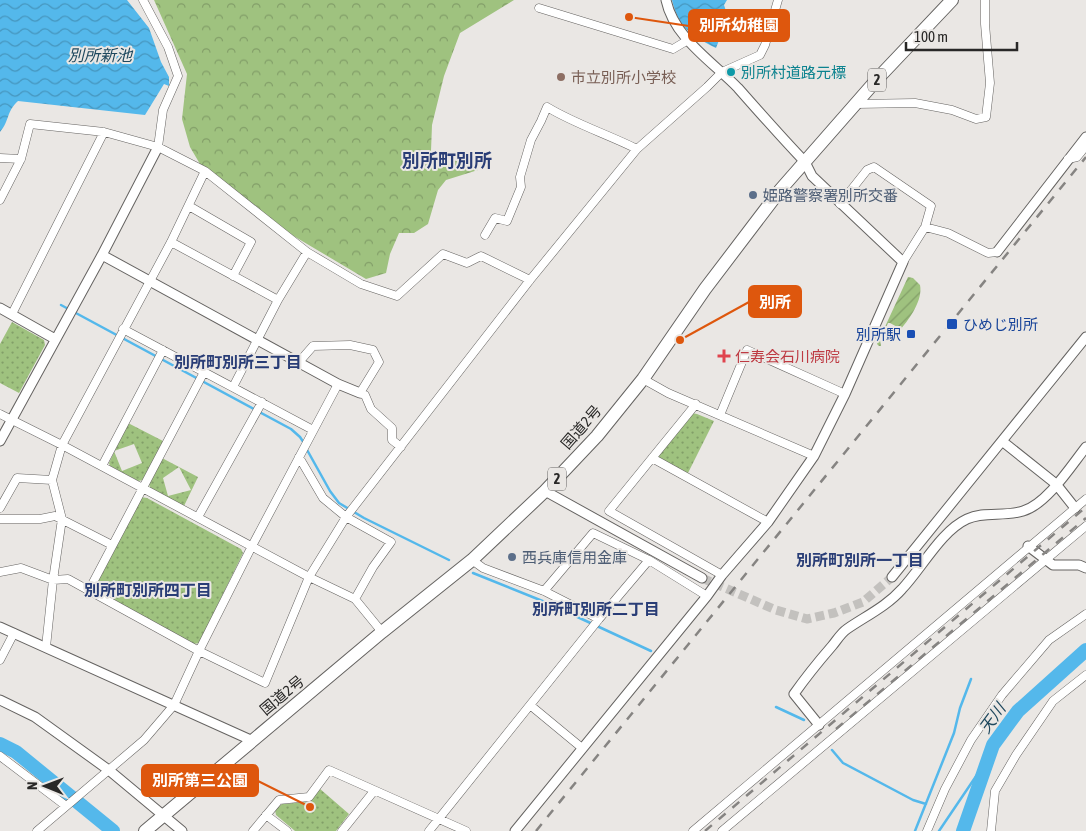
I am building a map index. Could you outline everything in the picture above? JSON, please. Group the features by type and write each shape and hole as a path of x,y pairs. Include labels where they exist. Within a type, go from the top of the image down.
{"highway":[{"name":"国道2号","path":"145,831 382,632 472,560 546,491 596,436 643,379 705,289 755,222 880,76 952,0"}],"street":[{"path":"0,441 102,255 158,147 163,110 178,76 168,47 143,0"},
{"path":"666,0 676,25 688,40 722,72 805,162 812,176 902,262"},
{"path":"0,572 21,568 53,580 68,580 265,683 308,577 346,517 530,280 637,149 707,88 722,72 760,55 765,45 778,0"},
{"path":"856,104 915,103 952,110 976,119 986,118 990,83 984,0"},
{"path":"539,8 673,49 688,40"},
{"path":"485,235 495,218 507,221 521,187 520,176 530,140 547,107 562,116 637,149"},
{"path":"0,200 22,159 30,124 104,132 158,147 205,171 308,252 361,284 396,296 443,254 467,263 481,256 530,280"},
{"path":"12,314 104,132"},
{"path":"925,227 948,233 988,253 997,252 1086,137"},
{"path":"1068,159 1076,157 1086,146"},
{"path":"0,158 22,159"},
{"path":"515,831 707,596 722,575 768,522 814,456 845,394 902,262 925,227 931,206 874,167 867,170 840,204"},
{"path":"46,648 62,519 52,480 62,445 171,242 205,171"},
{"path":"189,206 251,242 233,276"},
{"path":"171,242 278,300"},
{"path":"234,388 278,300 308,252"},
{"path":"102,255 338,384 365,395 371,408 392,428 392,440 401,446"},
{"path":"0,308 55,340"},
{"path":"123,329 313,430"},
{"path":"892,577 1084,342"},
{"path":"299,362 313,346 350,345 373,350 379,362 360,393"},
{"path":"102,466 163,350"},
{"path":"720,415 747,350 845,394"},
{"path":"89,590 204,372"},
{"path":"643,379 668,393 814,456"},
{"path":"37,831 110,771 144,740 174,705 252,546 338,384"},
{"path":"198,517 262,402"},
{"path":"696,404 609,512 722,575"},
{"path":"0,414 355,600 382,632"},
{"path":"1002,441 1056,484 1075,508"},
{"path":"819,725 794,694 813,668 846,630 880,609 902,590 948,533 966,519 983,515 1024,511 1038,503 1086,447"},
{"path":"299,457 323,498 346,517 391,542 373,567 355,600"},
{"path":"652,458 768,522"},
{"path":"0,508 17,478 52,480"},
{"path":"546,491 702,578"},
{"path":"693,831 1028,546 1086,499"},
{"path":"0,519 40,519 55,516 112,545"},
{"path":"722,831 1086,526"},
{"path":"544,591 593,533 649,560 707,596"},
{"path":"1028,546 1053,564 1079,564 1086,568"},
{"path":"472,560 483,568 544,591 596,623"},
{"path":"429,831 649,560"},
{"path":"926,831 945,789 971,740 1002,695 1049,640 1086,614"},
{"path":"0,627 253,741"},
{"path":"0,660 14,633"},
{"path":"991,831 995,791 1016,755 1053,702 1086,675"},
{"path":"0,700 35,717 110,771 182,831"},
{"path":"530,706 582,748"},
{"path":"0,767 2,758 70,803"},
{"path":"253,831 279,800 308,797 329,770 466,831"},
{"path":"342,831 374,791"},
{"path":"266,815 287,831"}],"green space":[{"path":"154,0 514,0 460,33 444,76 432,125 431,151 438,156 475,166 478,170 446,180 438,190 428,224 414,233 399,233 390,254 386,273 366,279 260,216 207,176 190,147 182,119 187,74"},
{"path":"908,277 913,278 920,285 918,303 901,329 888,323 880,340 881,346 879,346 877,344"},
{"path":"12,322 44,340 45,345 19,393 0,383 0,344"},
{"path":"692,413 714,421 688,473 660,460 658,454"},
{"path":"128,423 163,441 143,480 138,481 110,466 109,463 114,452 122,471 142,463 134,444 115,451"},
{"path":"162,458 198,477 184,506 150,489 149,483","holes":["179,467 191,490 168,496 163,478"]},
{"path":"141,497 147,498 241,549 243,553 199,643 194,644 95,590 94,584"},
{"path":"319,788 349,814 336,831 295,831 276,815 275,810 282,804 309,802"}],"water":[{"name":"別所新池","path":"0,0 127,0 149,28 161,62 169,77 169,86 164,84 145,115 18,101 0,132"},
{"path":"672,0 727,0 724,5 728,17 716,48 693,35 682,25"}],"waterway":[{"path":"61,305 291,429 304,443"},
{"path":"306,448 330,491 339,503 364,518 449,560"},
{"path":"473,573 545,602 651,651"},
{"name":"天川","path":"963,831 993,745 1018,711 1086,650"},
{"path":"915,831 954,733 960,708 971,679"},
{"path":"776,707 804,720"},
{"path":"0,744 16,752 113,831"},
{"path":"832,750 843,763 913,800 926,804"},
{"path":"939,831 989,757"}],"tunnel":[{"path":"702,578 776,610 807,619 834,613 863,602 892,577"}],"railway":[{"path":"536,831 1086,157"},
{"path":"705,831 1086,507"},
{"path":"836,729 1086,518"}],"place":[{"name":"別所幼稚園","path":"629,17"},
{"name":"別所村道路元標","path":"731,72"},
{"name":"市立別所小学校","path":"561,77"},
{"name":"姫路警察署別所交番","path":"753,195"},
{"name":"ひめじ別所","path":"952,324"},
{"name":"別所駅","path":"911,334"},
{"name":"別所","path":"680,340"},
{"name":"仁寿会石川病院","path":"724,356"},
{"name":"西兵庫信用金庫","path":"512,557"},
{"name":"別所第三公園","path":"310,807"}],"district":[{"name":"別所町別所","path":"447,160"},
{"name":"別所町別所三丁目","path":"238,362"},
{"name":"別所町別所一丁目","path":"860,560"},
{"name":"別所町別所四丁目","path":"148,590"},
{"name":"別所町別所二丁目","path":"596,609"}]}
